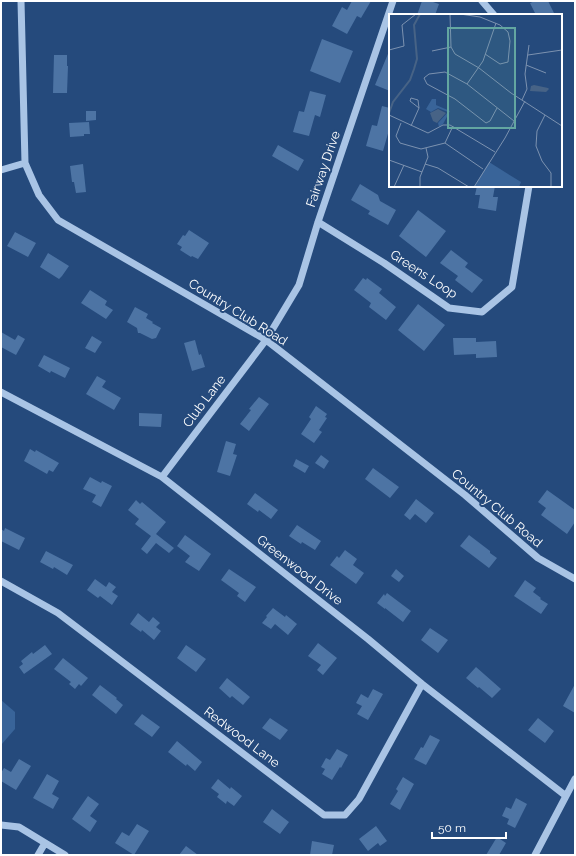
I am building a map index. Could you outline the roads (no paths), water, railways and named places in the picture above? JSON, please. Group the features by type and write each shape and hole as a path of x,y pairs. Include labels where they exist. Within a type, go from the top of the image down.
{"street":[{"name":"Country Club Road","path":"21,1 25,163 39,195 58,220 266,340 465,496 538,558 575,579"},
{"name":"Fairway Drive","path":"266,340 299,284 318,222 393,1"},
{"path":"482,1 493,14"},
{"path":"1,170 25,163"},
{"name":"Greens Loop","path":"318,222 384,263 449,308 482,312 512,287 529,187"},
{"name":"Club Lane","path":"162,477 266,340"},
{"name":"Greenwood Drive","path":"1,392 162,477 368,639 422,684 566,796"},
{"name":"Redwood Lane","path":"1,582 58,613 324,815 345,815 359,799 422,684"},
{"path":"535,855 575,779"},
{"path":"1,825 19,827 65,855"},
{"path":"38,855 45,843"}]}
